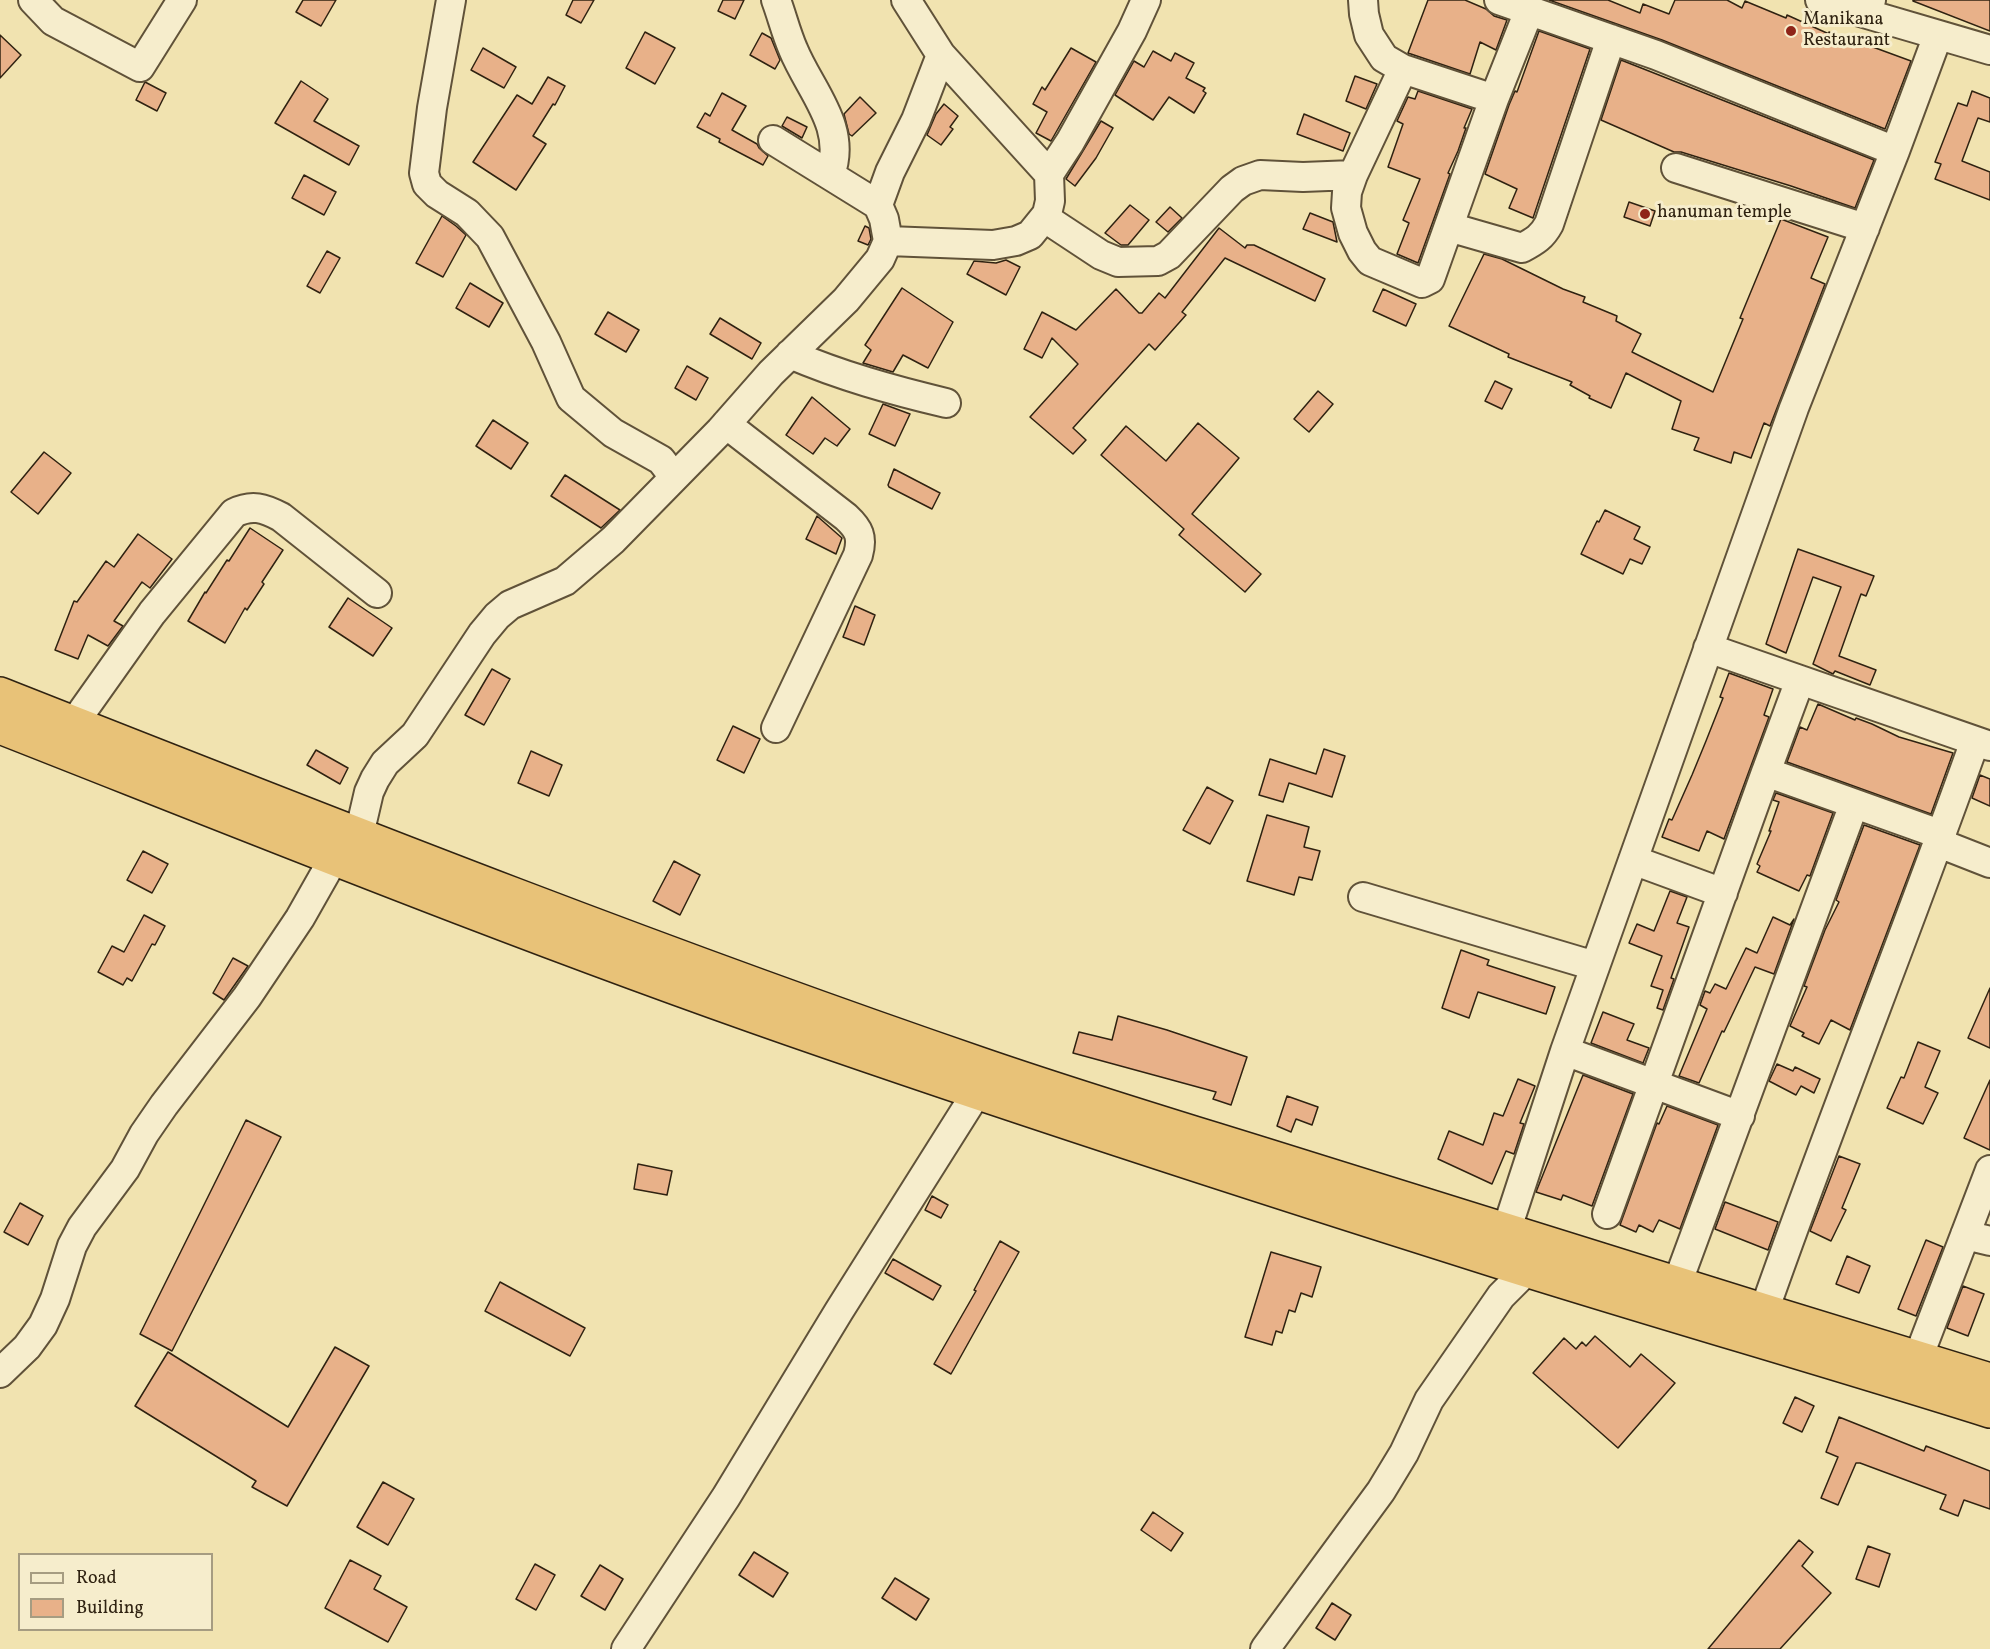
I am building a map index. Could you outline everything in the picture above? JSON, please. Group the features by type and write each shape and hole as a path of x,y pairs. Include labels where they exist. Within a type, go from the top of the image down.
{"highway":[{"path":"0,694 74,723 347,852 645,976 789,1028 977,1092 1501,1246 1677,1284 1990,1380"},
{"path":"0,727 347,852 761,987 1501,1246 1527,1270 1990,1411"}],"street":[{"path":"33,0 53,21 140,68 182,0"},
{"path":"451,0 432,108 424,173 427,184 437,194 467,213 490,237 546,342 571,398 614,433 661,460 674,477"},
{"path":"776,0 793,50 827,113 835,147 835,161 830,175"},
{"path":"906,0 941,55 1049,174"},
{"path":"888,241 993,245 1016,241 1030,235 1045,218 1050,201 1049,174 1070,142 1132,31 1146,0"},
{"path":"1363,0 1370,35 1384,58 1403,69 1494,99"},
{"path":"1499,0 1656,56 1895,151"},
{"path":"1820,0 1869,7 1938,35 1990,50"},
{"path":"1403,69 1353,175 1347,192 1346,208 1353,232 1370,261 1422,283 1430,279 1494,99 1529,11"},
{"path":"1501,1246 1595,966 1794,408 1938,35"},
{"path":"1449,227 1522,248 1543,235 1549,224 1611,39"},
{"path":"878,205 941,55"},
{"path":"0,1373 27,1347 42,1326 55,1299 72,1246 82,1227 125,1169 144,1134 164,1105 247,997 347,852 375,779 385,763 416,735 482,634 510,605 565,581 613,540 726,424 771,373 846,300 879,259 888,241 884,219 878,205 773,140"},
{"path":"1676,168 1865,228"},
{"path":"1045,218 1101,255 1118,262 1158,261 1168,255 1232,189 1243,181 1260,175 1303,177 1353,175"},
{"path":"790,354 870,384 946,403"},
{"path":"726,424 846,517 856,526 861,538 858,555 776,728"},
{"path":"74,723 152,613 234,513 244,508 264,508 281,516 377,593"},
{"path":"1708,648 1983,744 1940,839 1811,1176 1764,1311"},
{"path":"1607,1214 1800,680"},
{"path":"1766,772 1854,804 1940,839 1990,863"},
{"path":"1677,1284 1854,804"},
{"path":"1633,860 1723,893"},
{"path":"1364,897 1595,966"},
{"path":"1565,1052 1740,1116"},
{"path":"626,1649 726,1497 839,1311 977,1092"},
{"path":"1918,1358 1977,1238 1990,1170"},
{"path":"1265,1649 1381,1491 1404,1453 1429,1400 1501,1296 1527,1270"}],"building":[{"path":"303,0 336,0 321,26 296,12"},
{"path":"573,0 594,0 581,23 566,15"},
{"path":"723,0 744,0 735,19 718,11"},
{"path":"1428,0 1465,0 1486,9 1494,16 1507,20 1496,50 1480,42 1470,74 1408,53"},
{"path":"1549,0 1608,0 1640,13 1643,4 1669,14 1675,0 1727,0 1742,8 1745,1 1786,18 1787,15 1829,34 1829,32 1850,41 1851,39 1911,61 1885,129 1662,40"},
{"path":"1990,0 1990,31 1913,1"},
{"path":"1539,31 1590,49 1533,218 1509,208 1517,189 1485,174 1509,105 1515,91 1517,92"},
{"path":"645,32 675,48 655,84 626,68"},
{"path":"762,33 771,38 780,60 775,69 750,55"},
{"path":"0,35 21,55 0,78"},
{"path":"483,48 516,67 504,88 471,70"},
{"path":"1071,48 1096,62 1051,141 1036,133 1047,112 1033,104 1042,87 1045,90"},
{"path":"1153,51 1171,61 1175,53 1194,63 1186,78 1205,88 1203,91 1206,93 1194,113 1169,97 1153,120 1115,95 1134,61 1144,67"},
{"path":"1621,60 1874,160 1855,208 1791,186 1681,152 1674,152 1601,120"},
{"path":"1355,76 1377,84 1366,109 1346,101"},
{"path":"548,77 565,86 555,105 553,104 533,136 546,144 516,190 473,162 517,95 532,104"},
{"path":"301,81 328,99 314,121 359,146 349,165 275,123"},
{"path":"145,82 166,93 157,111 136,100"},
{"path":"1418,91 1472,109 1418,263 1397,254 1409,223 1403,220 1420,179 1388,167 1403,124 1397,121 1408,97 1415,99"},
{"path":"1972,91 1990,98 1990,122 1978,118 1962,161 1990,172 1990,200 1935,179 1941,164 1935,162 1958,103 1967,106"},
{"path":"722,93 746,106 732,130 757,144 768,156 763,165 719,142 720,139 697,127 705,113 710,116"},
{"path":"860,97 876,113 852,136 849,134 844,114"},
{"path":"944,104 958,116 950,127 953,129 941,145 927,135 936,114"},
{"path":"1304,114 1350,133 1343,151 1297,134"},
{"path":"787,117 807,127 802,138 782,126"},
{"path":"1101,121 1113,128 1096,158 1075,186 1066,179"},
{"path":"304,175 336,192 324,215 292,198"},
{"path":"1629,202 1655,211 1650,226 1624,217"},
{"path":"1130,205 1149,220 1128,245 1121,245 1105,233"},
{"path":"1170,207 1182,218 1168,232 1156,222"},
{"path":"1310,213 1333,222 1337,242 1303,229"},
{"path":"442,216 466,235 443,277 416,263"},
{"path":"1781,219 1828,237 1811,278 1825,284 1770,426 1764,423 1751,458 1734,452 1731,463 1694,450 1699,438 1672,429 1681,401 1626,373 1611,408 1589,398 1590,396 1570,385 1572,382 1508,357 1509,354 1449,326 1484,254 1502,259 1563,289 1585,297 1583,302 1617,316 1616,321 1641,334 1632,352 1713,392 1743,319 1740,318"},
{"path":"865,226 869,228 871,239 868,245 858,241"},
{"path":"1219,228 1245,248 1247,245 1254,245 1325,279 1315,301 1225,258 1182,312 1186,315 1155,350 1149,344 1073,428 1086,440 1073,454 1030,417 1078,364 1052,338 1042,358 1024,349 1042,312 1076,330 1116,289 1139,313 1142,313 1159,293 1165,298"},
{"path":"327,251 340,258 320,293 307,286"},
{"path":"1006,260 1020,267 1006,295 967,274 974,261 996,263"},
{"path":"470,283 503,303 489,327 456,308"},
{"path":"902,288 953,322 928,368 903,355 893,372 863,363 871,350 865,345"},
{"path":"1383,289 1416,304 1406,326 1373,311"},
{"path":"608,312 639,330 626,352 595,334"},
{"path":"720,318 761,343 752,359 710,334"},
{"path":"687,366 708,378 696,400 675,388"},
{"path":"1495,381 1512,389 1502,409 1485,401"},
{"path":"1318,391 1333,404 1309,432 1294,419"},
{"path":"812,397 850,429 837,446 825,438 813,454 786,435"},
{"path":"883,404 910,414 895,446 869,434"},
{"path":"493,420 528,443 511,469 476,446"},
{"path":"1198,423 1239,458 1192,514 1261,574 1245,592 1179,535 1184,529 1101,455 1126,426 1166,461"},
{"path":"44,452 71,473 38,514 11,492"},
{"path":"894,469 940,493 932,509 889,487"},
{"path":"565,475 620,510 601,528 551,496"},
{"path":"1605,510 1640,527 1634,539 1650,547 1642,564 1630,559 1623,574 1581,554"},
{"path":"817,516 842,538 836,554 806,539"},
{"path":"250,528 283,550 262,582 264,584 247,610 245,608 225,643 188,621 205,592 227,560 229,561"},
{"path":"138,534 172,559 150,588 142,582 114,621 123,626 108,646 88,635 78,659 55,650 74,601 77,602 106,561 114,567"},
{"path":"1798,549 1874,576 1866,596 1861,594 1839,656 1876,670 1870,685 1835,671 1833,674 1813,664 1841,587 1813,577 1786,653 1766,644"},
{"path":"348,598 392,628 373,656 329,627"},
{"path":"855,606 875,615 864,645 843,637"},
{"path":"492,669 510,679 484,725 465,715"},
{"path":"1729,673 1773,689 1764,715 1769,717 1724,839 1707,831 1699,851 1662,837 1669,819 1672,820 1706,741 1723,698 1720,697"},
{"path":"1818,704 1855,720 1856,718 1872,724 1899,737 1953,753 1931,814 1787,762 1800,727 1807,730"},
{"path":"733,726 760,739 744,773 717,760"},
{"path":"1324,749 1345,756 1332,797 1289,783 1283,802 1259,795 1270,759 1316,774"},
{"path":"316,750 348,768 340,784 307,765"},
{"path":"531,751 562,765 549,796 518,783"},
{"path":"1980,775 1990,779 1990,806 1972,798"},
{"path":"1207,787 1233,801 1210,844 1183,830"},
{"path":"1776,793 1833,813 1810,876 1807,875 1799,891 1757,872 1760,866 1757,864 1771,831 1769,831 1779,802 1773,800"},
{"path":"1267,815 1309,827 1304,847 1320,851 1312,880 1299,877 1294,895 1247,881"},
{"path":"1864,825 1920,845 1850,1030 1831,1020 1819,1044 1802,1036 1804,1033 1790,1026 1807,987 1804,986 1825,930 1839,902 1836,900"},
{"path":"143,851 168,864 152,893 127,880"},
{"path":"674,861 700,875 680,915 653,901"},
{"path":"1670,891 1687,897 1677,923 1689,927 1671,978 1674,979 1663,1010 1657,1008 1663,990 1651,986 1662,956 1629,943 1637,924 1654,931"},
{"path":"144,915 165,926 155,945 152,944 132,981 127,978 123,985 98,972 112,946 124,952"},
{"path":"1773,917 1790,925 1794,919 1774,974 1755,967 1724,1032 1722,1031 1699,1083 1679,1076 1707,1009 1700,1005 1705,991 1710,993 1715,984 1726,989 1746,948 1757,953"},
{"path":"1461,950 1489,960 1487,965 1555,987 1546,1014 1478,992 1469,1018 1442,1008"},
{"path":"233,958 248,966 224,1000 213,993"},
{"path":"1990,988 1990,1048 1968,1038"},
{"path":"1603,1012 1634,1024 1627,1040 1649,1048 1643,1063 1591,1043"},
{"path":"1118,1016 1247,1057 1231,1105 1213,1099 1216,1092 1073,1053 1079,1032 1112,1040"},
{"path":"1918,1042 1940,1051 1925,1087 1938,1093 1923,1124 1887,1108 1901,1077 1904,1078"},
{"path":"1777,1064 1793,1071 1795,1067 1820,1079 1814,1093 1801,1086 1796,1095 1769,1081"},
{"path":"1583,1075 1633,1094 1592,1206 1563,1195 1561,1200 1536,1192"},
{"path":"1518,1079 1535,1086 1520,1123 1524,1124 1514,1154 1506,1151 1492,1184 1438,1159 1449,1131 1483,1145 1494,1113 1503,1116"},
{"path":"1990,1080 1990,1150 1964,1138"},
{"path":"1287,1096 1318,1107 1312,1125 1296,1119 1291,1132 1277,1126"},
{"path":"1667,1106 1718,1125 1680,1229 1659,1220 1653,1232 1639,1225 1636,1232 1620,1225 1657,1123 1659,1124"},
{"path":"246,1120 281,1137 172,1351 140,1334"},
{"path":"1839,1156 1860,1164 1842,1208 1846,1210 1831,1241 1810,1231"},
{"path":"638,1164 672,1171 667,1195 634,1189"},
{"path":"932,1196 948,1205 941,1218 925,1210"},
{"path":"1725,1202 1778,1222 1768,1250 1715,1229"},
{"path":"20,1203 43,1216 28,1245 4,1232"},
{"path":"1926,1240 1943,1247 1916,1316 1898,1309"},
{"path":"1000,1241 1019,1252 951,1374 934,1364 976,1291 974,1290"},
{"path":"1271,1252 1321,1267 1312,1297 1301,1293 1295,1312 1289,1310 1282,1333 1276,1331 1272,1345 1245,1337"},
{"path":"1847,1256 1870,1266 1859,1293 1836,1284"},
{"path":"893,1259 941,1286 933,1300 885,1273"},
{"path":"500,1282 585,1328 570,1356 485,1311"},
{"path":"1963,1286 1984,1294 1968,1336 1947,1328"},
{"path":"1595,1336 1630,1367 1641,1354 1675,1383 1618,1448 1533,1373 1564,1338 1576,1349 1582,1342 1586,1346"},
{"path":"335,1347 369,1366 287,1506 252,1487 256,1481 135,1406 168,1352 288,1427"},
{"path":"1795,1397 1814,1406 1802,1432 1783,1423"},
{"path":"1839,1417 1924,1451 1926,1446 1990,1471 1990,1509 1964,1500 1958,1516 1940,1509 1946,1495 1860,1463 1856,1463 1838,1505 1821,1498 1838,1457 1826,1452"},
{"path":"383,1482 414,1499 388,1545 357,1527"},
{"path":"1153,1512 1183,1533 1171,1551 1141,1530"},
{"path":"1799,1540 1813,1552 1802,1566 1831,1593 1780,1649 1708,1649"},
{"path":"1868,1546 1890,1554 1879,1587 1856,1579"},
{"path":"754,1552 788,1573 773,1597 739,1575"},
{"path":"350,1560 381,1576 374,1589 407,1607 388,1642 325,1608"},
{"path":"535,1564 555,1575 536,1610 516,1599"},
{"path":"600,1565 623,1579 605,1610 581,1596"},
{"path":"895,1578 929,1599 916,1620 882,1598"},
{"path":"1332,1603 1351,1615 1335,1640 1316,1628"}],"place":[{"name":"Manikana Restaurant","path":"1791,31"},
{"name":"hanuman temple","path":"1645,214"}]}
